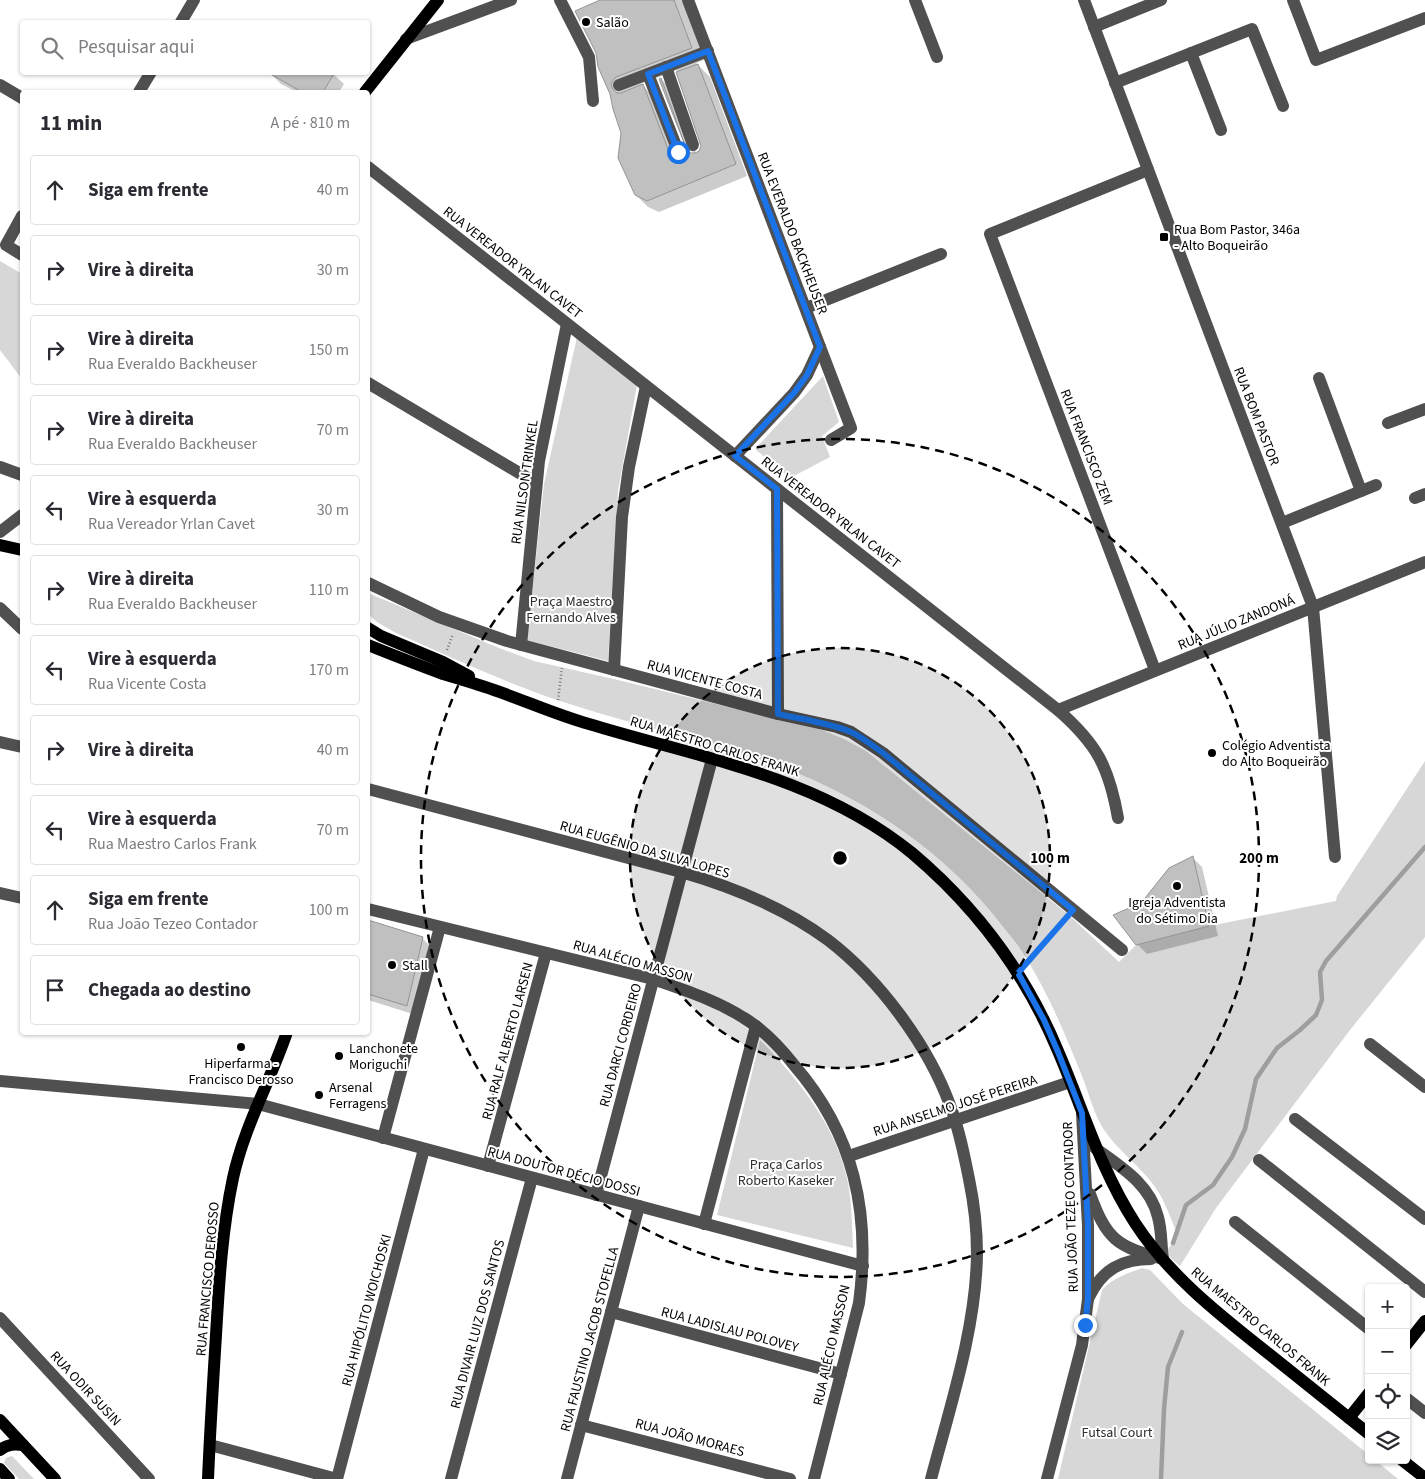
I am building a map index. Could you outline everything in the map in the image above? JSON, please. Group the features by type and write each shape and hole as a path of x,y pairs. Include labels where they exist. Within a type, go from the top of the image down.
{"main road":[{"path":"366,90 438,0"},
{"path":"0,545 20,550"},
{"name":"RUA MAESTRO CARLOS FRANK","path":"370,629 443,662 496,690"},
{"name":"RUA MAESTRO CARLOS FRANK","path":"370,646 588,724 770,776 811,792 857,816 884,832 916,857 953,891 983,925 1018,973 1044,1020 1095,1148 1114,1187 1132,1218 1163,1260 1211,1308 1365,1431"},
{"name":"RUA FRANCISCO DEROSSO","path":"208,1479 218,1287 228,1203 246,1132 286,1035"},
{"path":"1410,1340 1424,1323"},
{"path":"1349,1418 1365,1398"},
{"path":"0,1420 55,1479"},
{"path":"0,1450 12,1444 23,1445"},
{"path":"1407,1464 1425,1478"},
{"path":"0,1469 10,1479"}],"street":[{"path":"406,39 511,0"},
{"path":"560,0 589,57 593,101"},
{"name":"RUA EVERALDO BACKHEUSER","path":"688,0 851,428 831,440"},
{"path":"915,0 937,57"},
{"name":"RUA BOM PASTOR","path":"1084,0 1313,606 1335,857"},
{"path":"1094,27 1161,0"},
{"path":"1293,0 1316,60 1425,18"},
{"path":"181,20 189,2"},
{"path":"1115,83 1252,29 1283,106"},
{"path":"619,85 708,51"},
{"path":"1191,53 1221,130"},
{"path":"666,67 693,145"},
{"path":"648,74 678,152"},
{"path":"140,90 149,75"},
{"path":"0,85 20,97"},
{"name":"RUA VEREADOR YRLAN CAVET","path":"370,169 1058,710 1081,732 1094,748 1111,782 1118,818"},
{"name":"RUA FRANCISCO ZEM","path":"1148,170 990,234 1155,670"},
{"path":"20,220 6,245 20,254"},
{"path":"806,308 941,254"},
{"name":"RUA NILSON TRINKEL","path":"521,645 536,483 542,441 567,324"},
{"path":"735,456 794,393 807,375 820,347"},
{"path":"1319,378 1361,491"},
{"path":"370,383 536,483"},
{"path":"614,670 622,517 625,492 646,386"},
{"path":"1388,423 1425,409"},
{"path":"0,467 20,474"},
{"path":"1282,523 1376,485"},
{"path":"777,489 778,714"},
{"path":"0,532 20,517"},
{"name":"RUA JÚLIO ZANDONÁ","path":"1058,710 1425,562"},
{"name":"RUA VICENTE COSTA","path":"370,584 457,623 521,645 851,732 883,753 1122,950"},
{"path":"0,608 20,626"},
{"path":"0,742 20,747"},
{"name":"RUA DARCI CORDEIRO","path":"596,1195 712,759"},
{"name":"RUA EUGÊNIO DA SILVA LOPES","path":"370,790 713,881 769,906 827,940 851,959 893,1006 915,1036 931,1063 956,1121 972,1196 976,1225 975,1284 967,1340 932,1479"},
{"path":"0,893 20,898"},
{"name":"RUA ALÉCIO MASSON","path":"370,910 653,979 713,1002 756,1026 786,1055 814,1090 837,1129 848,1156 858,1194 863,1246 859,1303 814,1479"},
{"path":"383,1138 440,927"},
{"name":"RUA RALF ALBERTO LARSEN","path":"488,1166 546,953"},
{"path":"704,1224 756,1026"},
{"path":"1370,1044 1425,1087"},
{"name":"RUA DOUTOR DÉCIO DOSSI","path":"0,1081 258,1104 863,1266"},
{"name":"RUA ANSELMO JOSÉ PEREIRA","path":"848,1156 1070,1082"},
{"name":"RUA JOÃO TEZEO CONTADOR","path":"1047,1479 1082,1345 1088,1299 1088,1226 1082,1113"},
{"path":"1295,1119 1425,1219"},
{"path":"1085,1180 1100,1220 1116,1240 1136,1252 1163,1260 1159,1220 1151,1197 1142,1185 1095,1148"},
{"name":"RUA HIPÓLITO WOICHOSKI","path":"337,1479 424,1149"},
{"path":"1259,1160 1425,1292"},
{"name":"RUA DIVAIR LUIZ DOS SANTOS","path":"452,1479 532,1178"},
{"name":"RUA FAUSTINO JACOB STOFELLA","path":"567,1479 639,1206"},
{"path":"1235,1222 1365,1326"},
{"name":"RUA JOÃO TEZEO CONTADOR","path":"1088,1299 1095,1284 1103,1275 1116,1267 1144,1259 1163,1260"},
{"name":"RUA LADISLAU POLOVEY","path":"611,1312 841,1374"},
{"name":"RUA ODIR SUSIN","path":"0,1318 149,1479"},
{"path":"1410,1401 1425,1413"},
{"name":"RUA JOÃO MORAES","path":"582,1425 790,1479"},
{"path":"210,1445 337,1479"}],"path":[{"path":"443,662 457,623"},
{"path":"556,713 564,657"},
{"path":"1018,973 1073,910"}],"green space":[{"path":"0,261 20,273 20,376 0,350"},
{"name":"Praça Maestro Fernando Alves","path":"577,337 637,385 618,491 608,661 527,640 544,484"},
{"path":"823,376 839,422 822,436 830,457 790,478 755,449"},
{"path":"370,594 534,661 822,730 844,739 866,751 1070,916 1119,962 1136,945 1209,926 1336,901 1337,896 1425,761 1425,937 1350,1030 1216,1208 1180,1266 1165,1253 1178,1236 1159,1193 1145,1174 1112,1140 1099,1121 1057,1016 1024,954 982,901 932,853 876,813 814,780 757,758 602,714 530,690 396,633 370,616"},
{"name":"Praça Carlos Roberto Kaseker","path":"760,1040 802,1088 826,1124 835,1143 843,1162 848,1183 853,1248 717,1215"},
{"name":"Futsal Court","path":"1142,1268 1150,1270 1183,1304 1365,1452 1365,1464 1380,1464 1398,1479 1058,1479 1102,1290 1115,1279"},
{"path":"12,1456 34,1479 19,1479 4,1463 6,1458"}],"building":[{"path":"600,0 674,0 692,48 616,77 611,83 612,88 617,93 621,93 643,84 670,154 673,158 680,159 685,156 686,148 691,153 695,153 699,151 701,146 676,72 698,64 736,164 647,201 635,195 618,158 621,133 610,94 598,67 596,53 575,11"},
{"path":"272,75 333,75 324,90 298,90"},
{"path":"661,78 685,145 659,79"},
{"name":"Igreja Adventista do Sétimo Dia","path":"1193,856 1209,926 1136,945 1113,915 1141,903 1169,868"},
{"name":"Stall","path":"370,921 423,937 407,1006 370,995"}],"waterway":[{"path":"1173,1243 1186,1205 1213,1185 1232,1157 1245,1129 1256,1079 1277,1048 1316,1015 1322,1000 1320,972 1326,961 1425,847"},
{"path":"1161,1479 1168,1367 1182,1332"}],"place":[{"name":"Salão","path":"586,22"},
{"name":"Rua Bom Pastor, 346a - Alto Boqueirão","path":"1164,237"},
{"name":"Colégio Adventista do Alto Boqueirão","path":"1212,753"},
{"name":"Igreja Adventista do Sétimo Dia","path":"1177,886"},
{"name":"Stall","path":"392,965"},
{"name":"Hiperfarma - Francisco Derosso","path":"241,1047"},
{"name":"Lanchonete Moriguchi","path":"339,1056"},
{"name":"Arsenal Ferragens","path":"319,1095"}],"route":[{"path":"678,152 648,74 708,51 820,347 807,375 794,393 735,456 777,489 778,714 837,727 851,732 866,741 1073,910 1018,973 1044,1020 1082,1113 1088,1226 1088,1299 1085,1325"}]}
